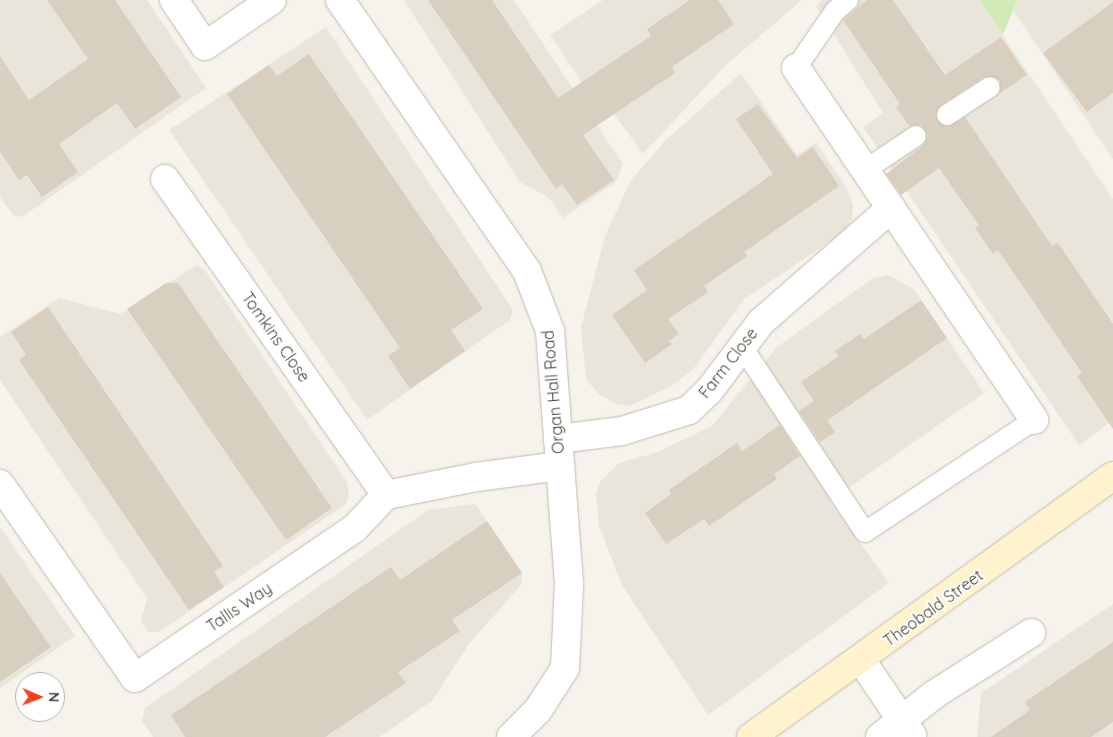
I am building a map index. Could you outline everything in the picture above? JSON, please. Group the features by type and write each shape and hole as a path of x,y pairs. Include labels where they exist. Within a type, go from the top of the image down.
{"street":[{"path":"174,0 205,46 272,0"},
{"name":"Organ Hall Road","path":"340,0 527,271 550,330 569,585 565,668 538,710 511,737"},
{"path":"796,68 1034,420"},
{"name":"Tomkins Close","path":"165,179 386,495"},
{"name":"Farm Close","path":"558,439 622,431 689,410 709,391 741,345 761,322 891,208"},
{"path":"386,495 476,477 560,466"},
{"name":"Theobald Street","path":"751,737 861,660 1113,476"},
{"name":"Tallis Way","path":"0,484 134,678 355,528 386,495"},
{"path":"880,737 908,729 935,694 1031,633"},
{"path":"861,660 908,729"}],"lane":[{"path":"796,68 835,12 848,0"},
{"path":"947,115 990,86"},
{"path":"865,170 916,136"},
{"path":"741,345 865,532 1034,420"}],"shaded area":[{"path":"0,0 147,0 206,88 22,217 13,215 0,197"},
{"path":"404,0 514,0 623,164 615,183 563,218 549,198 520,182"},
{"path":"603,0 802,0 725,66 643,154 590,81 584,86 550,35"},
{"path":"823,0 979,0 1113,199 1113,420 1079,445 863,127 883,113 816,6"},
{"path":"1006,0 1113,0 1113,159"},
{"path":"326,27 513,310 510,320 367,420 169,130"},
{"path":"741,73 797,155 816,143 846,187 853,205 852,219 844,232 744,299 695,367 675,384 630,406 617,404 600,395 586,380 581,328 605,236 631,180 665,141"},
{"path":"197,265 204,269 347,482 349,495 346,504 159,632 148,632 141,621 147,598 0,380 0,337 59,298 120,314"},
{"path":"888,275 914,289 984,393 830,501 889,583 708,715 622,585 599,526 596,494 600,482 619,463 655,453 712,426 777,347 873,278"},
{"path":"475,504 522,572 521,585 469,644 432,701 379,737 153,737 142,721 145,708 428,510"},
{"path":"0,527 75,636 23,672 15,672 15,678 0,688"},
{"path":"1113,604 1113,737 977,737 981,693"}],"green space":[{"path":"979,0 1017,0 1003,35"}],"building":[{"path":"47,0 115,0 181,97 135,129 117,103 59,144 78,172 42,197 27,175 19,180 0,152 0,56 29,100 88,59"},
{"path":"428,0 492,0 558,98 651,36 647,29 690,0 718,0 734,24 672,67 675,73 583,135 614,180 577,205 562,184 556,189"},
{"path":"867,0 893,0 945,75 1001,37 1027,75 1000,93 1000,80 984,77 941,105 935,116 947,127 965,117 1052,246 1058,243 1113,324 1113,429 1077,376 1082,373 998,250 993,254 975,228 979,225 939,168 901,195 886,174 923,146 928,135 921,125 909,126 896,107 900,104 843,20"},
{"path":"1113,2 1113,93 1087,112 1043,53"},
{"path":"309,54 483,309 451,330 465,351 410,389 388,356 400,348 227,94 269,65 277,76"},
{"path":"758,104 797,158 813,147 839,186 744,252 747,256 704,286 708,292 668,319 679,334 669,341 672,344 645,363 612,315 647,290 634,270 773,174 736,119"},
{"path":"166,283 178,283 332,508 286,540 127,309"},
{"path":"921,300 947,338 828,420 822,412 835,432 820,442 799,411 814,401 801,382 839,356 835,351 860,334 864,339"},
{"path":"48,307 223,566 214,572 224,587 189,610 19,360 26,355 11,332"},
{"path":"780,425 800,456 774,474 777,479 709,526 704,519 666,544 645,513 671,494 669,490 737,443 742,451"},
{"path":"487,521 522,573 452,620 460,631 398,672 406,683 325,737 185,737 171,715 391,567 400,580"},
{"path":"0,573 51,647 0,682"},
{"path":"1113,642 1113,722 1091,737 991,737 1030,710 1025,702"}]}
